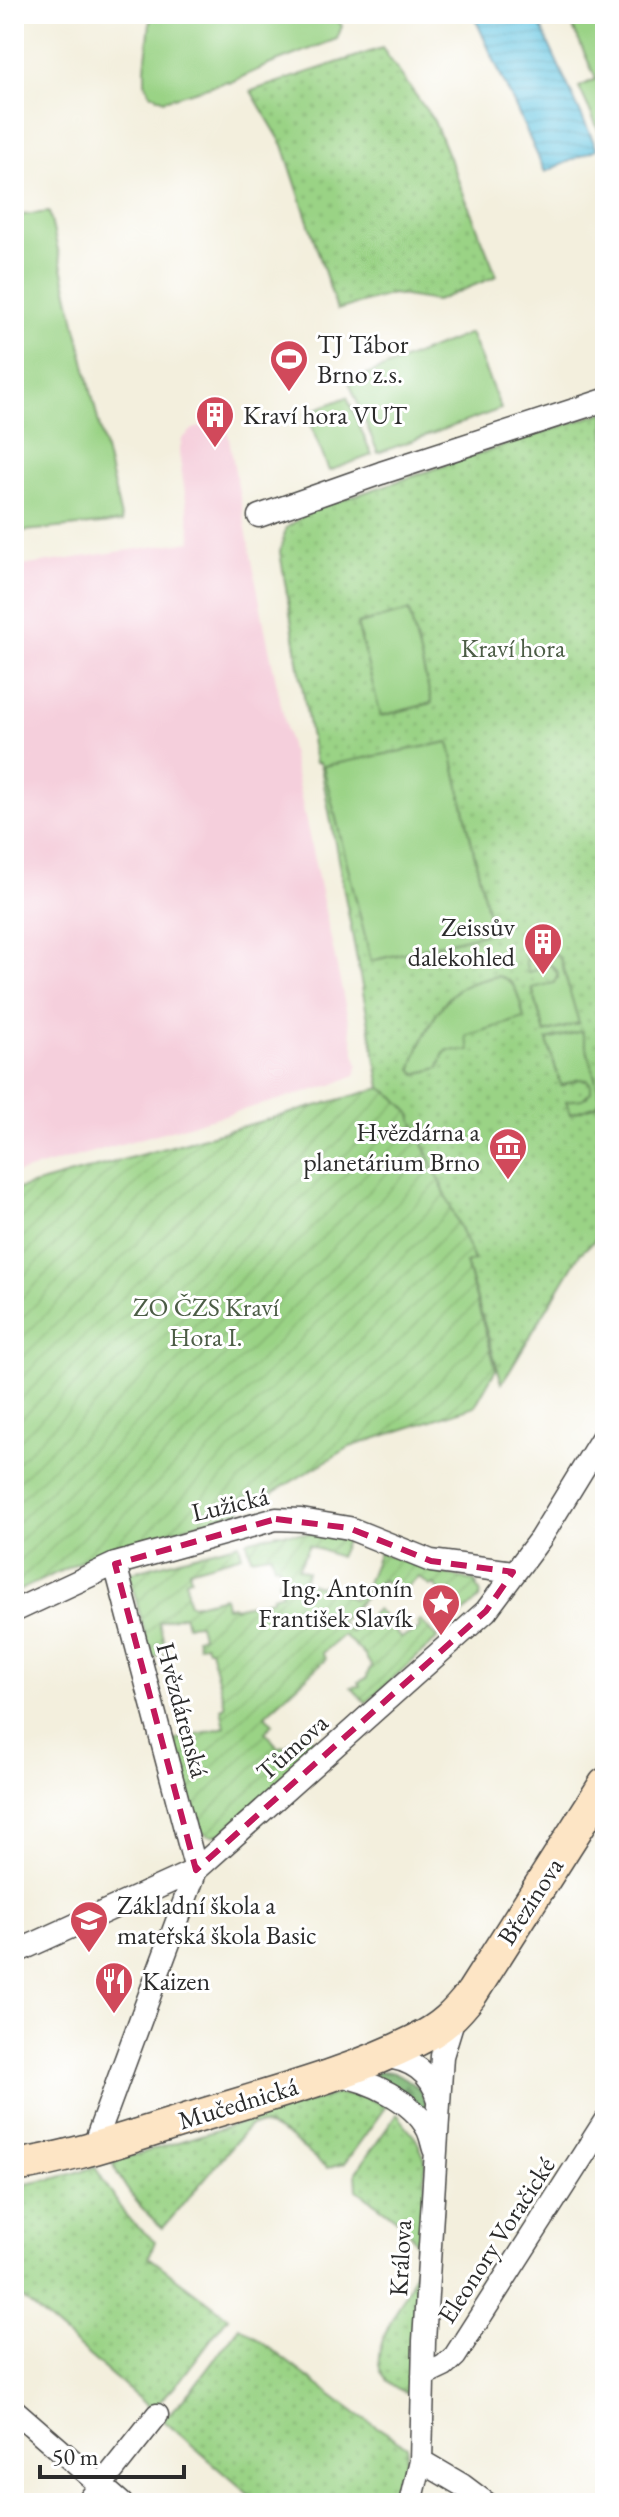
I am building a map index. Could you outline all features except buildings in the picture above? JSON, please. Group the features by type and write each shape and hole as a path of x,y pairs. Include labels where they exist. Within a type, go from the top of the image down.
{"street":[{"path":"259,516 605,400"},
{"name":"Tůmova","path":"93,2148 196,1870 486,1611 540,1539 605,1433"},
{"name":"Lužická","path":"14,1611 115,1564 276,1519 349,1528 431,1561 513,1572"},
{"name":"Hvězdárenská","path":"115,1564 196,1870"},
{"name":"Březinova","path":"454,2017 605,1784"},
{"path":"14,1953 196,1870"},
{"name":"Mučednická","path":"14,2166 93,2148 332,2074 419,2039 454,2017"},
{"name":"Králova","path":"411,2503 421,2461 434,2150 442,2056 454,2017"},
{"path":"382,2056 406,2061 421,2070 436,2089 440,2105"},
{"path":"332,2074 355,2078 388,2093 429,2130 434,2150"},
{"name":"Eleonory Voračické","path":"423,2376 444,2366 455,2356 605,2121"},
{"path":"14,2410 94,2494 121,2503"},
{"path":"94,2494 157,2415"},
{"path":"421,2461 486,2503"}],"highlighted area":[{"path":"276,1519 349,1528 431,1561 513,1572 486,1611 196,1870 115,1564"}],"shaded area":[{"path":"217,421 226,423 265,629 358,1066 355,1075 332,1085 14,1174 14,567 192,541 179,453 182,439 193,429"}],"green space":[{"path":"151,14 333,14 342,26 337,39 229,83 164,100 150,93 145,82"},
{"path":"567,14 605,14 605,144 579,87 596,79"},
{"path":"382,48 434,121 497,276 436,301 392,294 337,310 283,145 251,91"},
{"path":"49,212 122,522 14,532 14,216"},
{"path":"470,333 501,409 378,453 349,382"},
{"path":"347,397 372,455 329,471 306,413"},
{"name":"Kraví hora","path":"605,412 605,1230 579,1255 502,1383 466,1263 474,1260 395,1097 381,1088 320,763 315,763 280,552 286,528 312,510","holes":["409,611 432,703 381,716 357,624","449,742 492,932 371,961 323,766","552,952 560,958 579,1023 545,1033 532,988 554,983 558,973 551,965 528,973 525,960","497,976 509,981 516,991 524,1018 466,1036 470,1051 448,1050 439,1068 416,1074 412,1069 430,1025 444,1003 460,988","582,1031 601,1099 597,1105 570,1114 566,1101 582,1099 591,1092 591,1085 587,1080 579,1079 561,1086 547,1040"]},
{"path":"409,611 433,703 380,716 357,624"},
{"path":"449,741 492,932 371,961 323,766"},
{"path":"553,952 560,957 580,1023 545,1033 532,987 558,978 557,971 551,965 527,973 524,960"},
{"path":"497,976 514,986 525,1018 467,1036 470,1051 445,1052 439,1068 416,1074 411,1069 419,1048 444,1003 464,986"},
{"path":"582,1031 601,1099 598,1105 569,1114 566,1101 587,1097 591,1085 587,1080 579,1079 561,1086 547,1040"},
{"name":"ZO ČZS Kraví Hora I.","path":"381,1088 410,1113 474,1260 466,1263 496,1369 475,1406 350,1447 255,1503 248,1497 239,1502 241,1511 107,1549 14,1593 14,1190"},
{"path":"277,1533 307,1533 347,1539 339,1557 309,1545 298,1568 307,1572 304,1581 322,1587 324,1584 353,1599 363,1593 379,1552 435,1572 475,1581 481,1594 442,1633 435,1626 453,1610 452,1604 433,1584 430,1586 419,1577 397,1595 383,1580 340,1622 351,1632 361,1616 365,1620 377,1609 384,1617 382,1619 401,1638 417,1631 420,1620 438,1638 366,1703 351,1687 360,1686 358,1682 367,1678 372,1667 363,1653 343,1635 322,1653 326,1659 265,1715 273,1724 265,1732 279,1748 285,1747 304,1730 319,1746 222,1833 210,1835 196,1823 174,1740 225,1727 221,1708 225,1706 210,1649 205,1644 198,1645 196,1638 202,1636 199,1624 187,1625 184,1615 159,1622 165,1647 159,1650 160,1654 165,1654 151,1658 129,1573 239,1543 242,1555 189,1570 191,1578 186,1580 188,1602 192,1605 224,1597 226,1607 234,1608 272,1599 272,1596 282,1593 278,1580 282,1576 279,1566 274,1565 271,1554 251,1557 247,1541"},
{"path":"380,2071 396,2074 411,2082 423,2095 427,2111 372,2074"},
{"path":"336,2094 365,2097 386,2106 344,2164 327,2168 280,2132 270,2127 249,2126 163,2228 133,2198 112,2162"},
{"path":"397,2114 416,2138 425,2159 424,2252 411,2394 388,2382 379,2366 388,2327 417,2263 416,2244 407,2229 357,2190 356,2172"},
{"path":"95,2167 127,2218 155,2241 149,2257 228,2317 180,2380 152,2410 14,2291 14,2186"},
{"path":"240,2326 357,2414 407,2446 403,2475 393,2503 259,2503 163,2420 192,2389"}],"water":[{"path":"473,14 535,14 597,149 545,172"}],"place":[{"name":"TJ Tábor Brno z.s.","path":"289,393"},
{"name":"Kraví hora VUT","path":"215,449"},
{"name":"Zeissův dalekohled","path":"543,976"},
{"name":"Hvězdárna a planetárium Brno","path":"508,1181"},
{"name":"Ing. Antonín František Slavík","path":"441,1637"},
{"name":"Základní škola a mateřská škola Basic","path":"89,1954"},
{"name":"Kaizen","path":"114,2015"}]}
